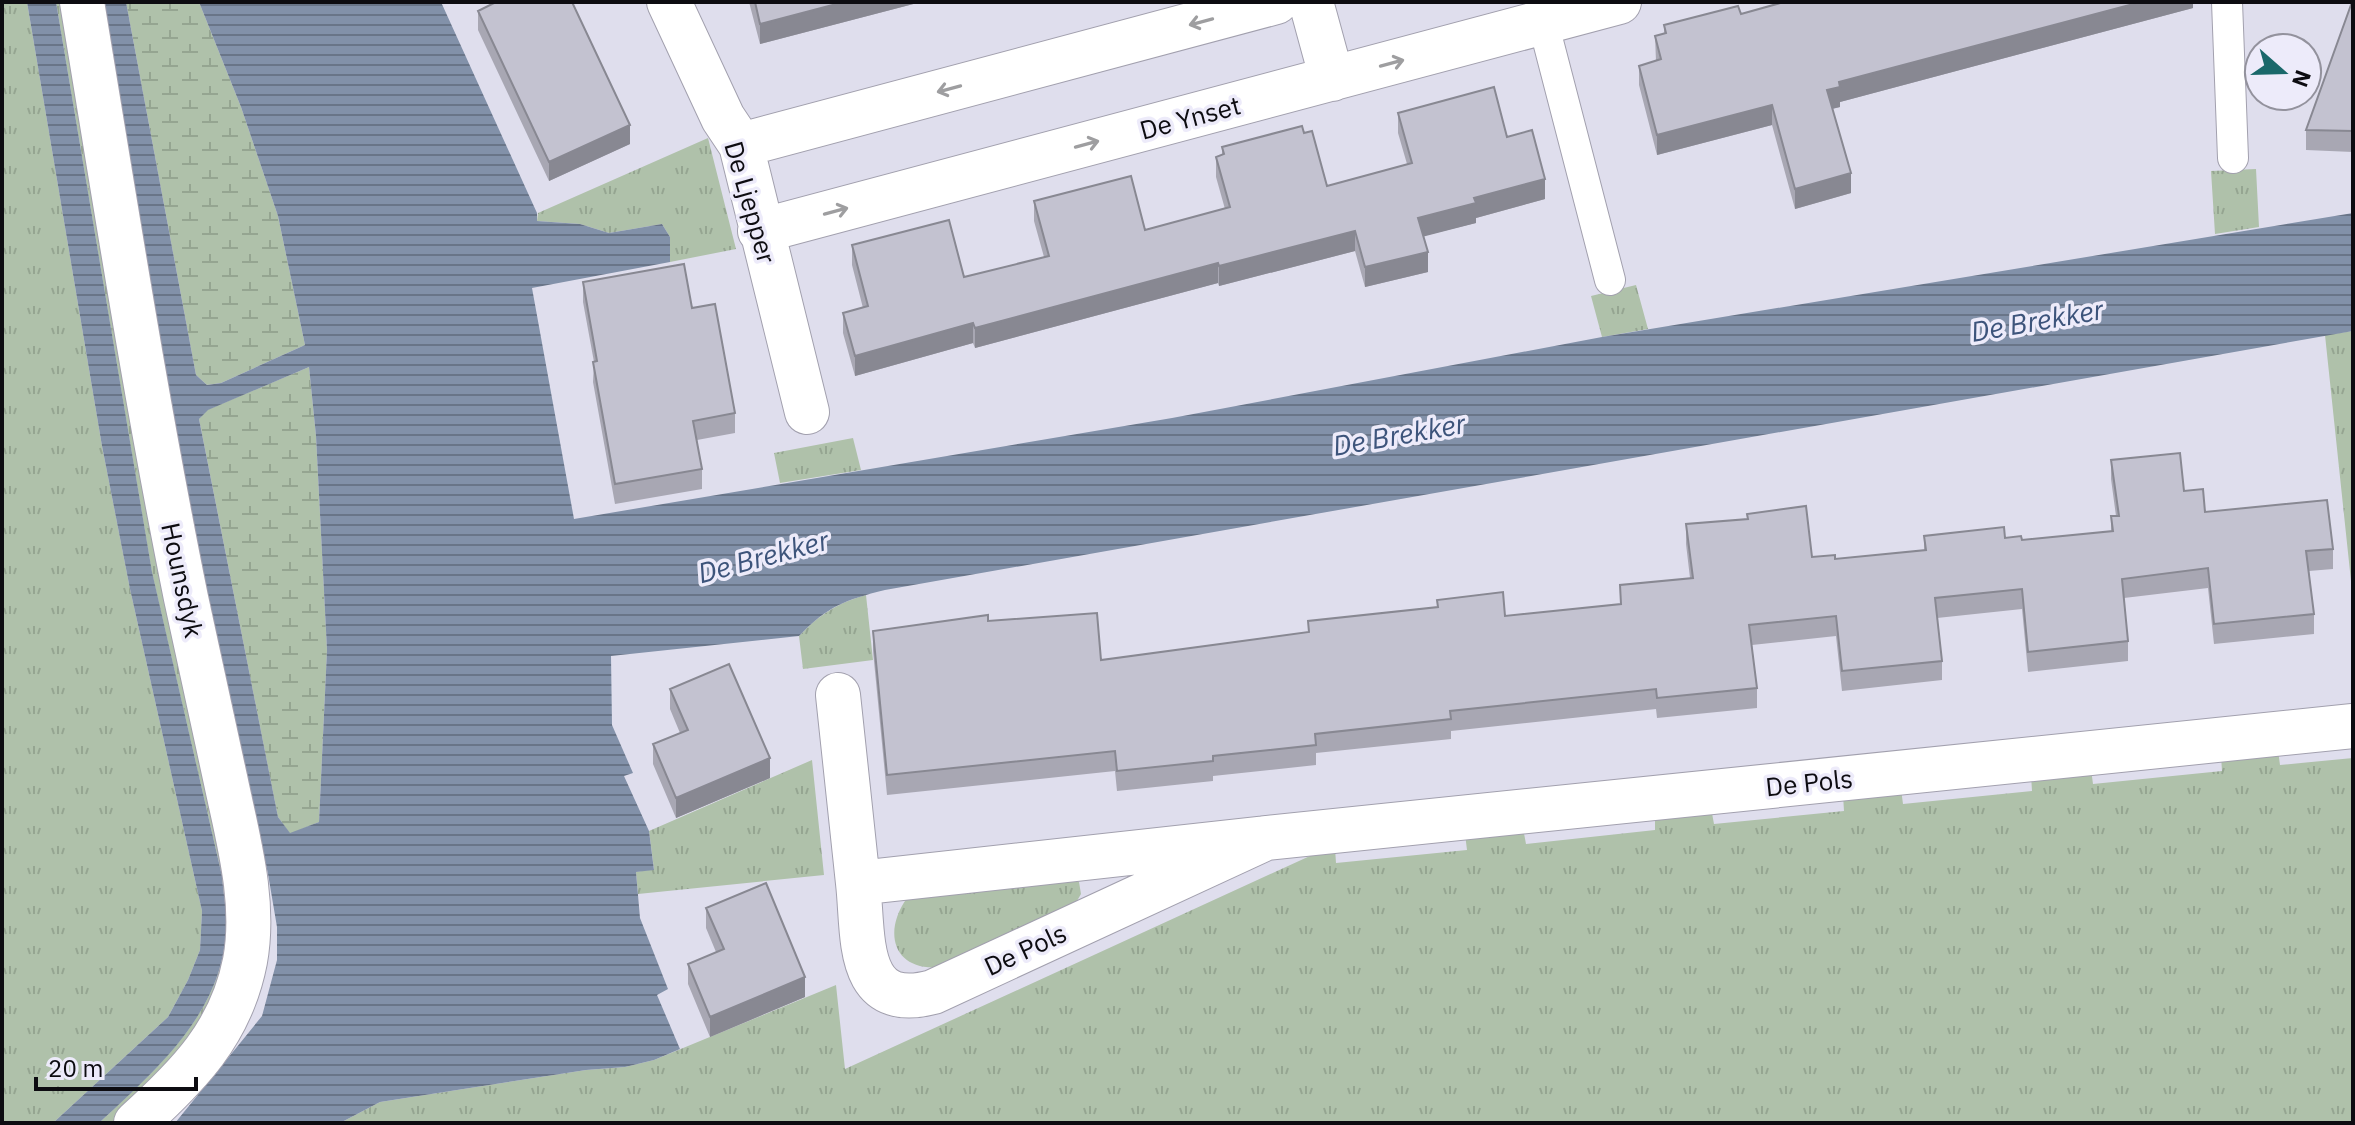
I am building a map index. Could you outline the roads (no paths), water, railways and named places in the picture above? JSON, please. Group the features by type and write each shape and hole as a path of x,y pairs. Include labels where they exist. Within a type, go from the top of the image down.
{"street":[{"name":"Hounsdyk","path":"82,2 143,379 186,600 243,863 248,911 246,958 237,998 195,1067 136,1123"},
{"name":"De Ljepper","path":"669,2 723,118 741,145 807,412"},
{"path":"741,145 1276,2"},
{"path":"1311,2 1332,79"},
{"name":"De Ynset","path":"760,231 1619,2"},
{"name":"De Pols","path":"838,695 867,969 878,985 895,994 915,997 933,992 1266,838"},
{"name":"De Pols","path":"858,883 2353,726"}],"lane":[{"path":"2227,2 2233,158"},
{"path":"1543,22 1610,280"}],"water":[{"path":"27,2 56,2 152,572 222,876 226,913 223,957 214,985 200,1012 164,1060 99,1123 53,1123 168,1017 200,950 202,911 130,589 102,446"},
{"name":"De Brekker","path":"104,2 126,2 196,375 207,385 221,383 305,345 278,216 241,107 199,2 441,2 537,213 537,221 580,224 609,233 662,224 670,237 670,262 532,288 574,519 1172,418 1602,337 2353,213 2353,331 885,590 838,606 799,636 611,656 612,725 633,773 624,776 649,831 654,870 636,872 640,918 668,989 657,995 680,1049 625,1067 586,1070 380,1102 340,1123 175,1123 262,1016 277,960 277,927 182,479","holes":["309,367 316,436 327,650 319,822 290,833 278,817 199,419 208,410"]}]}
